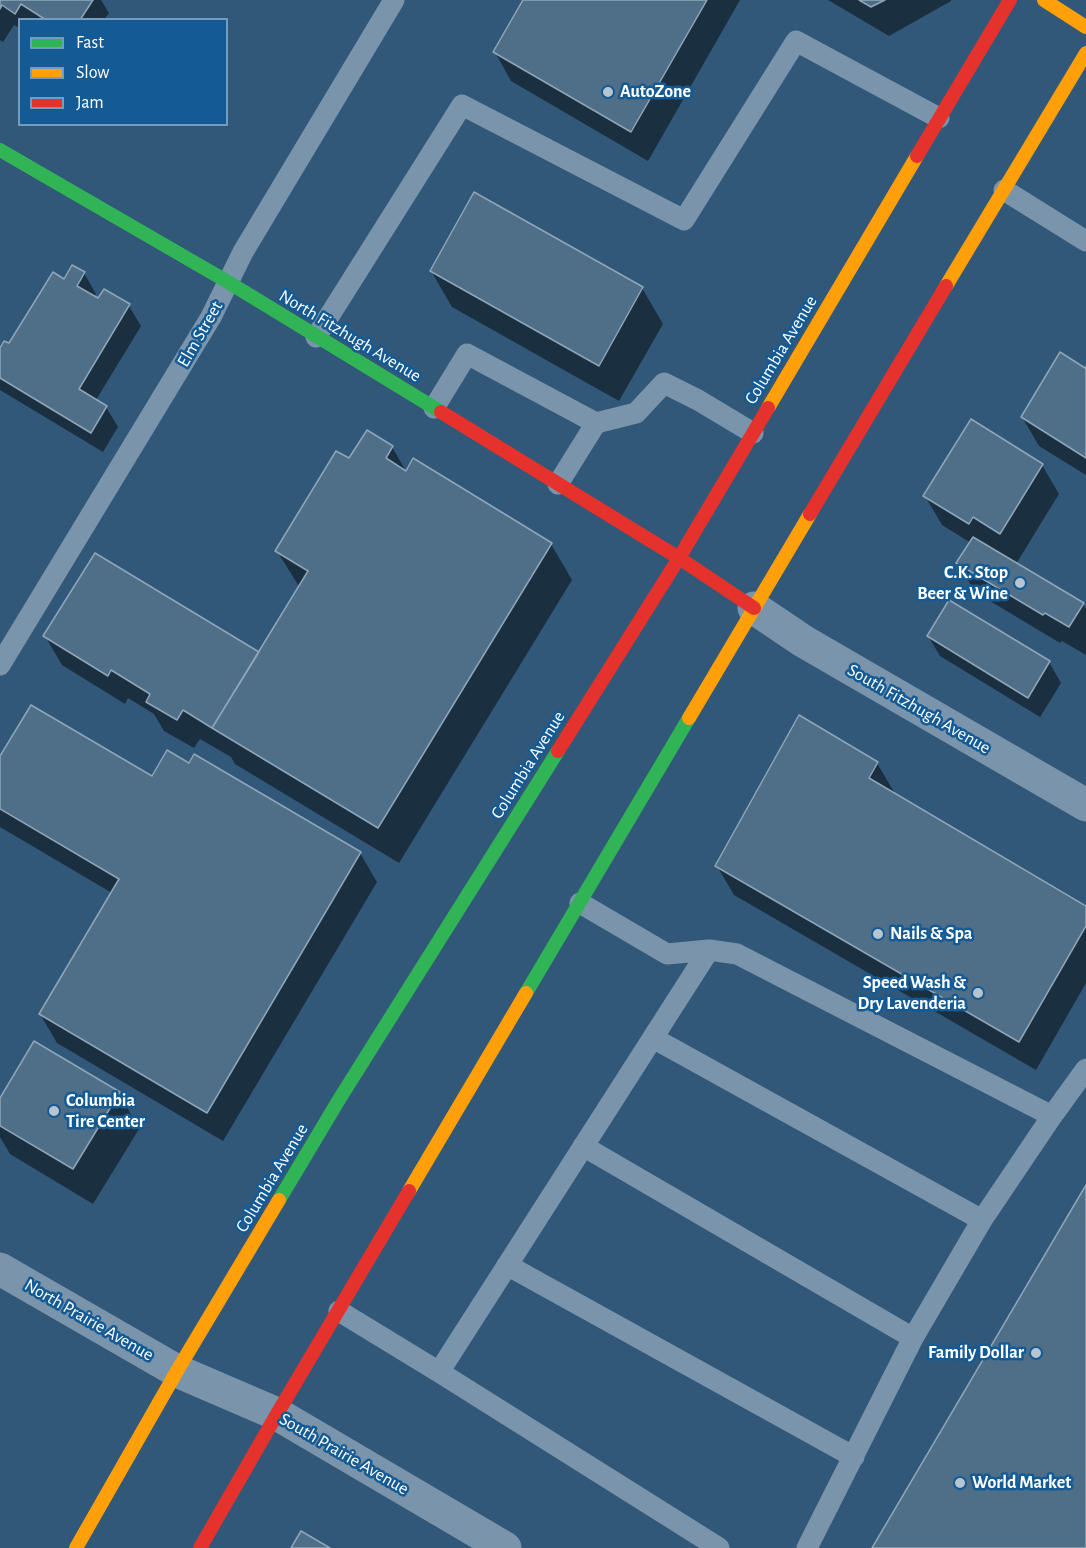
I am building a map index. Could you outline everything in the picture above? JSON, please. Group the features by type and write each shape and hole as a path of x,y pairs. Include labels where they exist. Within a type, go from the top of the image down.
{"main road":[{"name":"Columbia Avenue","path":"76,1548 177,1371 340,1098 679,558 1010,0"},
{"path":"1044,0 1086,27"},
{"path":"200,1548 754,608 1086,53"},
{"name":"North Fitzhugh Avenue","path":"0,150 228,282 679,558 754,608"}],"street":[{"name":"South Fitzhugh Avenue","path":"754,608 803,641 1086,805"},
{"name":"North Prairie Avenue","path":"0,1269 177,1371"},
{"name":"South Prairie Avenue","path":"177,1371 277,1414 505,1548"}],"lane":[{"name":"Elm Street","path":"0,665 211,317 249,242 394,0"},
{"path":"316,337 462,105 684,220 796,40 939,118"},
{"path":"1004,190 1086,241"},
{"path":"435,408 467,354 596,423 636,413 664,383 699,400 753,433"},
{"path":"558,484 596,423"},
{"path":"580,903 667,954 708,950 737,954 1052,1116"},
{"path":"439,1372 708,950"},
{"path":"653,1038 982,1221"},
{"path":"807,1548 913,1338 982,1221 1086,1069"},
{"path":"583,1146 913,1338"},
{"path":"507,1265 854,1457"},
{"path":"339,1311 719,1548"}],"building":[{"path":"0,0 93,0 81,18 43,18 21,4 15,14 2,5 0,9"},
{"name":"AutoZone","path":"523,0 707,0 631,132 493,52"},
{"path":"859,0 885,0 871,7"},
{"path":"474,192 643,287 599,366 430,271"},
{"path":"72,265 85,272 77,286 98,298 104,289 130,304 79,389 107,406 91,433 0,378 0,348 4,341 9,343 53,272 64,279"},
{"path":"1060,352 1085,368 1086,366 1086,458 1021,417"},
{"path":"971,419 1043,464 1000,534 973,517 969,524 923,496"},
{"path":"367,430 393,446 386,458 406,471 413,458 552,543 378,828 212,728 308,571 275,551 336,451 349,458"},
{"name":"C.K. Stop Beer & Wine","path":"973,537 1084,603 1069,627 1045,613 1043,615 956,563"},
{"path":"95,553 259,652 212,728 183,710 177,720 146,702 150,694 111,670 108,676 43,636"},
{"path":"949,600 1050,661 1028,698 927,636"},
{"path":"31,705 152,776 167,750 189,763 194,754 361,852 207,1113 39,1014 119,879 0,809 0,756"},
{"path":"799,715 878,762 869,778 1086,906 1086,926 1019,1042 715,866"},
{"name":"Columbia Tire Center","path":"34,1041 120,1092 73,1169 0,1126 0,1098"},
{"path":"1086,1185 1086,1548 872,1548"},
{"path":"301,1531 330,1548 291,1548"}],"traffic: fast":[{"path":"0,150 228,282 441,412"},
{"path":"526,993 689,718"},
{"path":"279,1200 340,1098 558,751"}],"traffic: slow":[{"path":"1044,0 1086,27"},
{"path":"946,286 1086,53"},
{"path":"768,408 917,156"},
{"path":"689,718 810,514"},
{"path":"409,1191 526,993"},
{"path":"76,1548 177,1371 279,1200"}],"traffic: jam":[{"path":"917,156 1010,0"},
{"path":"810,514 946,286"},
{"path":"558,751 679,558 768,408"},
{"path":"441,412 679,558 754,608"},
{"path":"200,1548 409,1191"}],"place":[{"name":"AutoZone","path":"608,92"},
{"name":"C.K. Stop Beer & Wine","path":"1020,583"},
{"name":"Nails & Spa","path":"878,934"},
{"name":"Speed Wash & Dry Lavenderia","path":"978,993"},
{"name":"Columbia Tire Center","path":"54,1111"},
{"name":"Family Dollar","path":"1036,1353"},
{"name":"World Market","path":"960,1483"}]}
